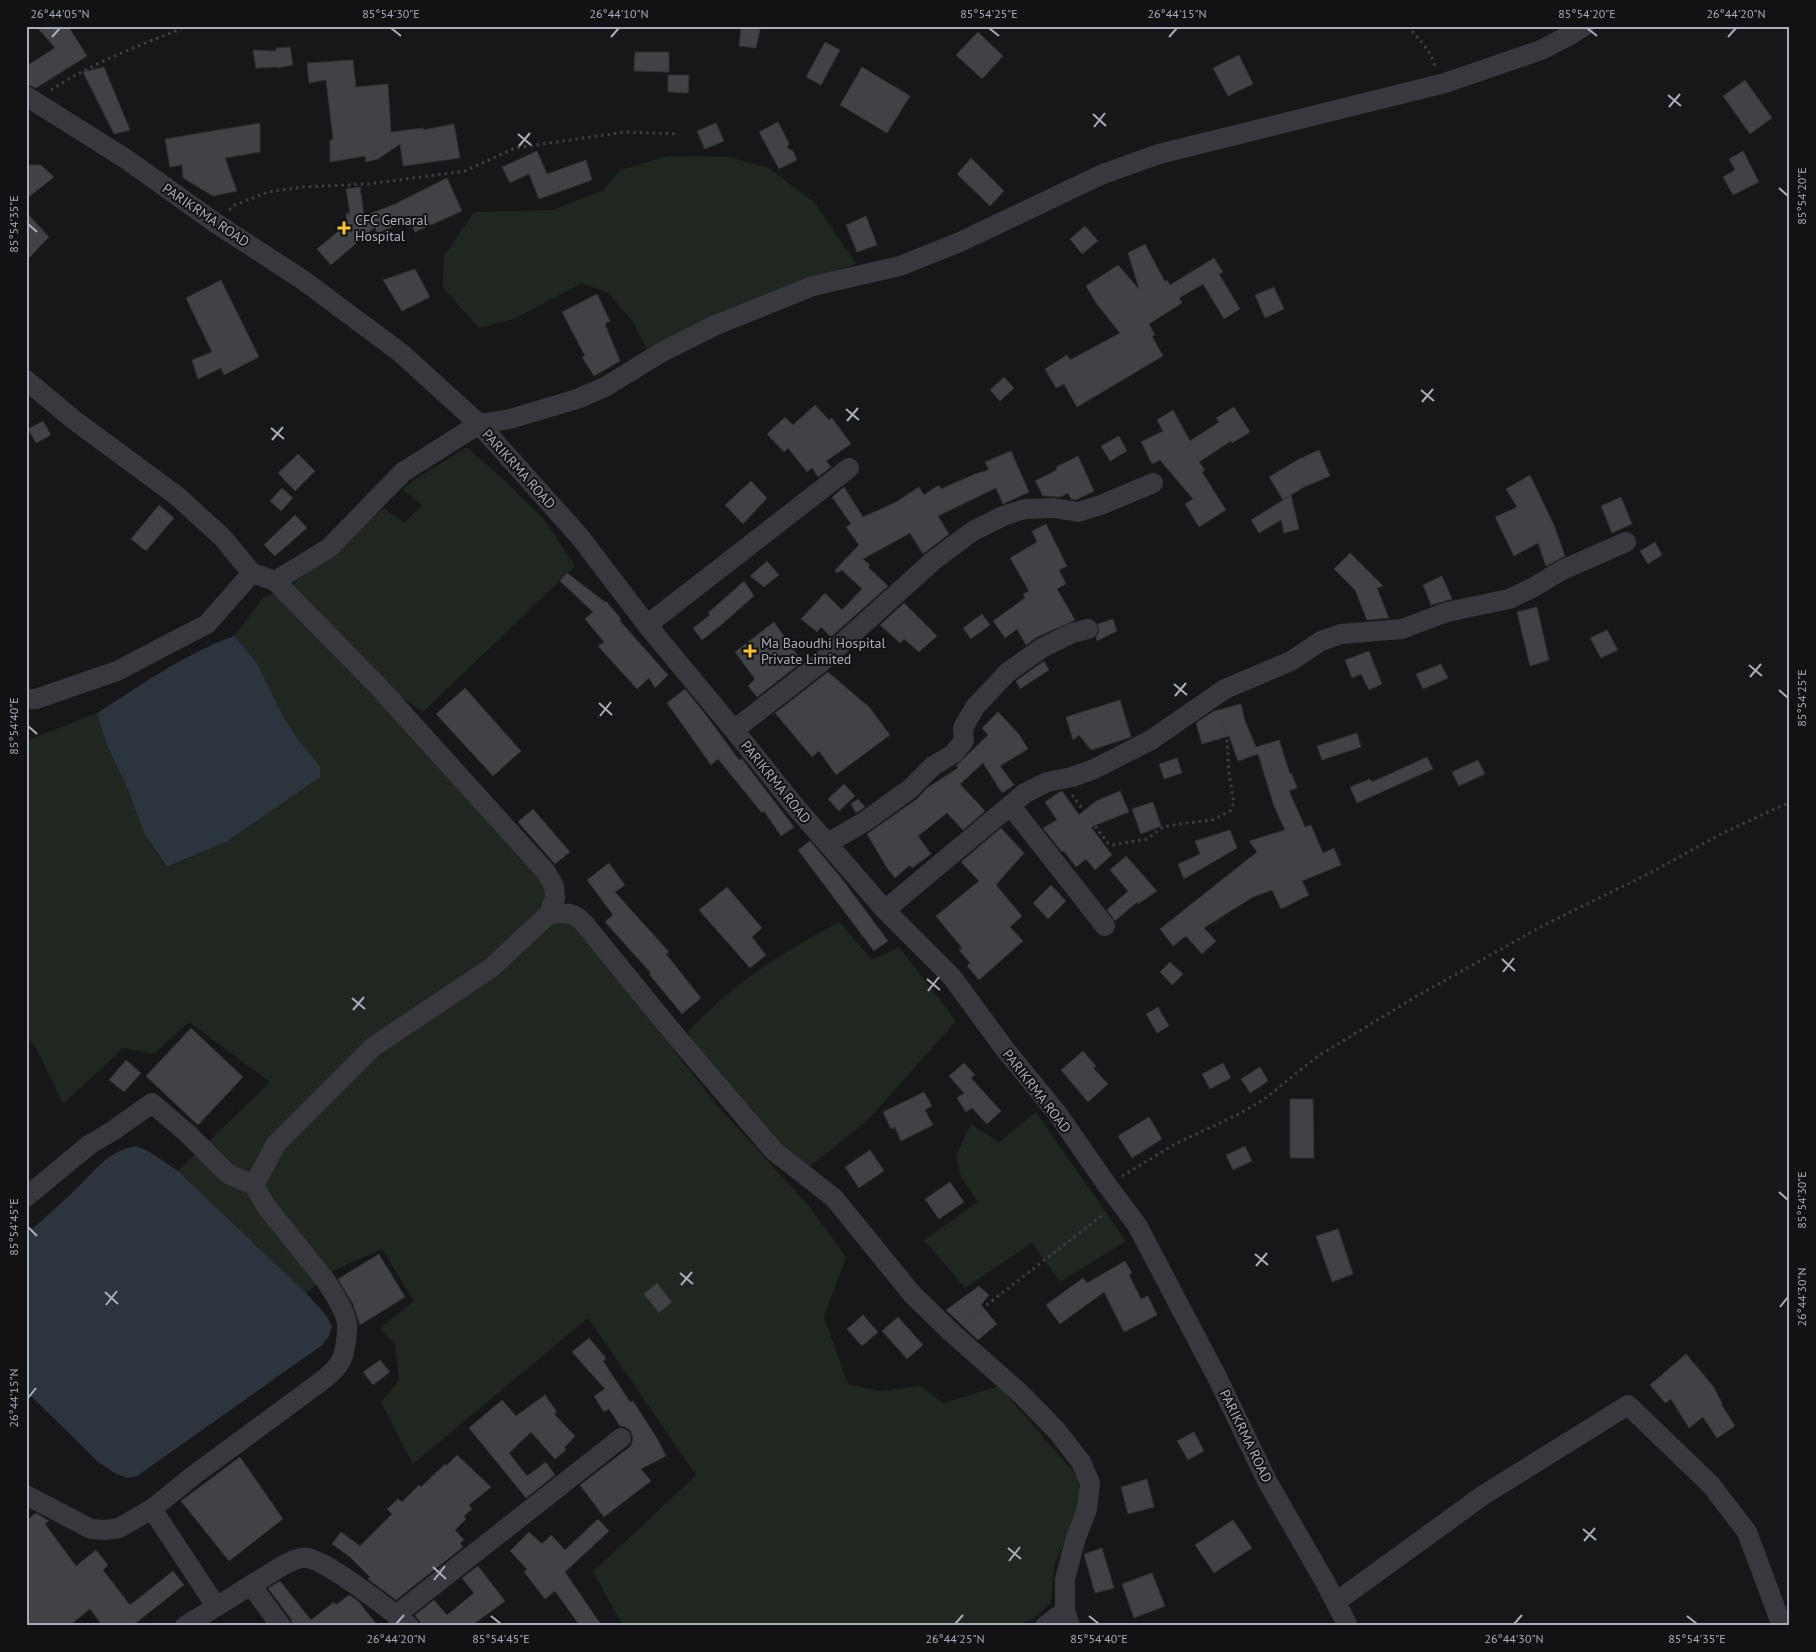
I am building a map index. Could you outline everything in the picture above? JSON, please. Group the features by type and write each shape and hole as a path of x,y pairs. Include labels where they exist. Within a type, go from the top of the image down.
{"street":[{"path":"275,581 329,548 403,472 479,424 510,419 577,399 605,387 662,352 716,325 813,286 900,266 960,242 1103,174 1159,154 1433,86 1541,50 1584,26"},
{"name":"PARIKRMA ROAD","path":"31,98 126,159 217,224 303,280 401,352 479,424 580,537 646,625 794,805 885,910 952,977 1004,1048 1057,1113 1137,1225 1218,1379 1267,1481 1348,1626"},
{"path":"26,380 74,420 177,496 222,537 252,573 275,581 378,686 546,872 554,886 555,898 549,914 491,968 373,1048 276,1144 254,1185"},
{"path":"646,625 849,468"},
{"path":"734,730 819,664 934,560 973,531 1003,516 1025,509 1054,508 1078,512 1153,484"},
{"path":"885,910 1025,793 1047,782 1094,769 1151,740 1234,685 1291,661 1321,641 1342,634 1402,629 1447,612 1509,599 1562,570 1626,542"},
{"path":"26,699 36,699 117,671 207,624 252,573"},
{"path":"828,844 864,822 910,789 933,766 953,754 964,741 963,728 975,707 1008,672 1042,648 1072,633 1088,629"},
{"path":"1010,805 1105,926"},
{"path":"549,914 566,913 575,915 583,922 774,1152 834,1198 912,1294 951,1332 1020,1393 1057,1432 1081,1462 1090,1483 1087,1509 1075,1541 1065,1579 1068,1618 1045,1626"},
{"path":"26,1197 89,1144 114,1130 152,1103 187,1133 228,1174 254,1185 266,1206 326,1281 347,1320 341,1360 320,1383 194,1475 152,1509 118,1528 105,1530 91,1528 26,1494"},
{"path":"1336,1602 1482,1496 1628,1405 1711,1485 1747,1532 1782,1626"},
{"path":"185,1626 299,1558 309,1558 325,1564 402,1620 621,1438"},
{"path":"152,1509 216,1606"},
{"path":"251,1585 281,1626"}],"path":[{"path":"1408,26 1433,58 1436,70 1433,86"},
{"path":"31,98 142,44 181,29"},
{"path":"217,224 235,205 268,192 302,187 368,184 465,171 515,148 625,132 679,134"},
{"path":"1060,778 1107,842 1112,845 1147,839 1163,827 1212,820 1230,811 1234,804 1229,773 1228,738 1214,698"},
{"path":"1107,1185 1175,1144 1239,1114 1263,1100 1318,1056 1544,925 1650,873 1721,834 1790,802"},
{"path":"951,1332 1120,1202"}],"shaded area":[{"path":"668,156 729,157 769,168 815,203 856,264 803,281 648,354 634,323 608,293 582,283 514,319 479,328 443,288 444,256 474,212 553,210 603,190 620,170"},
{"path":"467,447 543,518 575,566 423,712 394,692 290,586 321,563 384,508 404,523 422,505 402,489"},
{"path":"283,591 531,869 717,1105 808,1205 846,1257 824,1317 848,1384 881,1391 921,1386 943,1403 999,1386 1077,1476 1081,1505 1055,1563 1051,1603 1033,1619 1017,1626 623,1626 593,1572 696,1475 588,1318 413,1464 381,1402 399,1380 395,1344 380,1328 414,1301 382,1249 331,1272 306,1293 178,1171 270,1082 189,1022 154,1054 123,1048 63,1104 37,1050 26,1036 26,741 97,713 107,745 128,790 144,833 166,867 226,842 295,794 320,766 300,742 283,716 257,663 234,636 264,597"},
{"path":"234,636 257,663 283,716 300,742 320,766 320,777 226,842 167,867 144,833 128,790 107,745 97,713 181,661"},
{"path":"839,922 872,960 899,947 956,1021 869,1119 808,1168 747,1121 715,1082 688,1032 722,999 759,970"},
{"path":"1036,1112 1126,1241 1060,1282 1032,1243 965,1288 924,1240 978,1202 961,1177 956,1155 971,1124 999,1142"},
{"path":"136,1146 148,1151 178,1171 306,1293 326,1315 332,1326 329,1336 321,1346 137,1476 128,1478 116,1474 97,1461 26,1391 26,1234 69,1196 102,1163 117,1153"}],"building":[{"path":"36,26 68,26 87,56 36,88 26,84 26,66 55,48"},
{"path":"741,28 760,29 756,48 739,46"},
{"path":"978,32 1003,56 982,79 956,55"},
{"path":"825,42 840,50 821,85 806,77"},
{"path":"290,47 293,65 277,68 256,68 253,50 276,51 276,48"},
{"path":"635,52 669,52 669,72 634,71"},
{"path":"1239,55 1253,84 1228,96 1213,68"},
{"path":"353,60 356,87 388,84 391,132 424,128 423,130 454,124 460,158 403,166 400,144 378,159 366,162 365,156 330,162 330,140 333,139 326,80 309,83 307,63"},
{"path":"104,67 130,130 114,134 83,72"},
{"path":"862,67 910,96 887,133 840,105"},
{"path":"668,75 689,75 688,93 668,92"},
{"path":"1745,80 1772,118 1750,134 1723,96"},
{"path":"778,122 789,143 787,148 793,151 797,160 779,169 759,132"},
{"path":"260,123 260,152 225,158 237,191 213,196 183,178 182,165 170,167 165,139"},
{"path":"716,123 724,141 705,149 697,131"},
{"path":"537,151 547,174 586,160 592,180 539,199 529,174 510,183 502,167"},
{"path":"1743,151 1759,182 1733,195 1723,177 1735,170 1729,159"},
{"path":"971,158 1004,191 990,206 957,174"},
{"path":"26,165 41,165 54,177 26,199"},
{"path":"447,178 462,211 415,232 409,221 377,233 375,227 331,265 317,249 347,224 346,213 350,213 346,189 360,187 364,216 395,204"},
{"path":"26,212 49,237 26,261"},
{"path":"866,216 877,245 857,252 846,225"},
{"path":"1085,226 1098,241 1082,254 1070,239"},
{"path":"1145,244 1165,282 1167,280 1170,285 1214,258 1223,272 1219,274 1240,309 1224,319 1203,284 1179,298 1182,303 1149,324 1155,335 1152,336 1163,356 1077,407 1064,384 1056,388 1045,369 1067,355 1070,360 1120,333 1096,303 1086,286 1118,265 1139,289 1128,253"},
{"path":"415,269 430,297 402,311 383,280"},
{"path":"221,280 259,357 224,375 221,368 198,379 192,360 212,352 186,298"},
{"path":"1274,287 1284,309 1265,318 1255,295"},
{"path":"597,294 610,321 605,324 620,361 594,376 582,357 585,356 562,312"},
{"path":"1004,377 1014,388 1000,401 990,390"},
{"path":"815,405 829,420 832,418 851,444 826,461 831,467 818,477 812,468 807,472 788,448 784,452 767,434 785,417 793,425"},
{"path":"1234,407 1250,432 1232,443 1231,441 1199,462 1205,470 1202,472 1226,510 1199,527 1185,504 1193,499 1160,460 1152,464 1141,442 1163,431 1157,420 1173,410 1190,441 1219,422 1216,418"},
{"path":"43,421 51,435 36,443 28,429"},
{"path":"1119,436 1127,451 1110,461 1101,446"},
{"path":"1319,450 1330,476 1304,487 1283,500 1269,477 1299,459"},
{"path":"1011,451 1029,492 1003,504 996,488 938,516 949,534 923,554 910,533 863,559 870,565 868,567 888,586 831,637 821,627 817,632 801,619 825,593 842,610 862,589 842,570 837,573 835,570 859,545 846,527 851,524 832,497 844,487 863,517 896,502 919,487 924,495 939,485 941,489 989,470 985,462"},
{"path":"298,454 315,471 295,491 278,473"},
{"path":"1078,456 1094,491 1076,500 1071,499 1068,493 1060,497 1043,496 1035,481 1057,470 1056,467"},
{"path":"1530,475 1554,525 1565,556 1546,566 1538,543 1514,556 1495,517 1517,507 1506,489"},
{"path":"751,481 767,498 743,524 725,505"},
{"path":"282,488 293,498 281,511 270,501"},
{"path":"1291,495 1299,529 1284,533 1281,520 1259,533 1251,520"},
{"path":"1621,497 1632,524 1612,533 1601,506"},
{"path":"159,505 174,518 146,551 131,539"},
{"path":"295,515 307,528 275,556 264,545"},
{"path":"1046,524 1067,566 1059,570 1066,584 1057,589 1075,620 1037,637 1026,645 1017,629 1005,638 993,621 1025,598 1023,594 1029,591 1010,558 1037,542 1032,531"},
{"path":"1655,542 1662,555 1648,564 1640,551"},
{"path":"1350,553 1383,586 1377,588 1389,618 1367,620 1355,590 1334,569"},
{"path":"767,561 779,575 764,587 750,576"},
{"path":"567,573 606,601 621,619 619,620 668,675 655,688 649,678 637,689 598,646 604,642 585,619 593,612 560,581"},
{"path":"1442,576 1452,599 1431,605 1423,585"},
{"path":"744,581 754,596 702,640 693,628 710,615 708,613"},
{"path":"904,603 937,636 919,652 904,639 900,643 880,625"},
{"path":"1537,607 1549,660 1530,666 1517,612"},
{"path":"982,614 990,625 971,639 963,628"},
{"path":"1113,619 1117,631 1097,641 1098,624"},
{"path":"774,622 802,662 757,697 748,686 755,679 735,652"},
{"path":"1607,630 1618,650 1601,658 1590,638"},
{"path":"1369,651 1382,684 1369,690 1361,674 1352,678 1345,660"},
{"path":"1044,661 1049,670 1020,689 1016,681"},
{"path":"1441,664 1448,678 1423,689 1416,674"},
{"path":"828,672 869,707 890,735 836,775 819,751 812,757 775,713"},
{"path":"465,688 521,751 493,776 436,714"},
{"path":"685,689 739,760 742,759 794,827 781,836 764,811 762,813 718,759 711,765 667,703"},
{"path":"1120,700 1131,737 1091,750 1079,735 1073,740 1066,717"},
{"path":"1241,704 1245,721 1256,747 1279,740 1290,774 1292,774 1297,788 1289,791 1305,827 1311,825 1323,853 1334,848 1341,865 1302,881 1309,895 1281,909 1272,890 1253,897 1204,928 1216,941 1202,954 1186,936 1173,946 1160,929 1257,852 1249,841 1285,830 1274,806 1258,754 1238,761 1229,736 1202,744 1196,723 1214,711"},
{"path":"998,712 1018,733 1028,749 1000,766 1014,785 1002,793 983,763 960,784 985,811 963,830 947,813 918,836 931,854 912,868 910,865 895,878 867,834 917,799 927,788 958,768 956,766 988,735 982,728"},
{"path":"1357,733 1361,747 1322,760 1317,746"},
{"path":"1427,757 1433,769 1357,803 1350,787 1370,779 1372,782"},
{"path":"1177,758 1182,773 1164,779 1159,764"},
{"path":"1478,760 1485,774 1459,786 1452,772"},
{"path":"844,784 855,796 839,811 828,799"},
{"path":"1061,791 1079,815 1096,801 1120,791 1129,812 1091,827 1112,855 1095,870 1086,859 1076,867 1043,828 1057,820 1045,802"},
{"path":"858,799 865,807 856,813 851,804"},
{"path":"1153,802 1161,826 1141,834 1132,809"},
{"path":"533,809 570,852 555,864 518,822"},
{"path":"1001,828 1024,853 996,885 1022,916 1010,927 1023,941 979,980 967,966 970,963 959,950 962,948 936,916 979,881 961,862"},
{"path":"1230,830 1237,848 1184,879 1178,864 1200,854 1195,841"},
{"path":"810,841 842,879 888,941 874,951 798,850"},
{"path":"1126,856 1157,891 1138,904 1137,902 1115,921 1107,910 1128,891 1110,870"},
{"path":"609,863 625,885 615,892 669,952 666,954 701,998 682,1014 649,974 651,973 605,922 613,915 587,880"},
{"path":"1051,885 1066,901 1048,919 1033,903"},
{"path":"727,887 762,928 752,937 766,955 750,968 699,910"},
{"path":"1170,962 1183,974 1172,985 1160,972"},
{"path":"1158,1007 1169,1026 1157,1033 1146,1014"},
{"path":"191,1028 243,1077 198,1125 146,1076"},
{"path":"1083,1051 1096,1066 1093,1068 1108,1084 1088,1102 1061,1070"},
{"path":"126,1060 141,1073 124,1092 109,1080"},
{"path":"964,1063 975,1075 971,1078 1001,1111 987,1124 972,1108 966,1112 957,1098 964,1093 949,1076"},
{"path":"1223,1063 1231,1078 1210,1089 1202,1074"},
{"path":"1260,1067 1268,1081 1250,1093 1241,1079"},
{"path":"924,1092 932,1106 925,1110 933,1125 901,1141 895,1127 891,1129 883,1112"},
{"path":"1290,1099 1313,1099 1314,1158 1290,1158"},
{"path":"1149,1117 1162,1139 1132,1158 1118,1136"},
{"path":"1245,1146 1252,1161 1233,1170 1226,1155"},
{"path":"870,1150 884,1171 859,1188 845,1167"},
{"path":"950,1182 964,1202 939,1219 925,1199"},
{"path":"1338,1229 1353,1274 1332,1282 1316,1236"},
{"path":"379,1254 405,1297 360,1325 353,1304 338,1279"},
{"path":"1125,1261 1132,1273 1129,1275 1141,1299 1148,1296 1157,1315 1124,1332 1104,1292 1060,1324 1046,1305 1083,1278 1087,1283"},
{"path":"657,1283 672,1302 659,1313 644,1294"},
{"path":"979,1286 989,1295 981,1305 997,1324 978,1340 946,1310"},
{"path":"863,1315 878,1332 862,1346 847,1329"},
{"path":"898,1317 923,1345 907,1359 882,1331"},
{"path":"589,1338 606,1358 603,1361 630,1402 633,1401 666,1456 641,1469 651,1481 604,1517 580,1485 631,1446 633,1437 630,1430 620,1426 609,1409 604,1412 594,1396 605,1389 572,1352"},
{"path":"1686,1354 1713,1386 1721,1404 1735,1426 1717,1438 1703,1417 1689,1428 1671,1399 1665,1403 1650,1385"},
{"path":"380,1360 390,1372 373,1385 363,1372"},
{"path":"545,1395 557,1412 554,1414 575,1436 564,1448 566,1450 555,1459 531,1432 509,1453 527,1476 546,1462 555,1475 526,1498 469,1428 502,1400 516,1416"},
{"path":"1194,1432 1204,1451 1188,1460 1177,1441"},
{"path":"457,1455 491,1487 469,1505 472,1509 464,1516 466,1519 455,1530 464,1540 460,1543 463,1547 396,1600 368,1579 370,1577 350,1557 332,1544 341,1532 360,1546 392,1514 387,1509 398,1499 402,1502 419,1485 421,1487"},
{"path":"240,1457 283,1519 229,1561 181,1501"},
{"path":"1147,1479 1154,1507 1128,1514 1121,1487"},
{"path":"36,1513 49,1521 45,1524 76,1566 96,1550 108,1565 103,1570 130,1605 173,1571 184,1585 132,1626 103,1626 90,1609 69,1626 26,1626 26,1521"},
{"path":"598,1519 609,1531 565,1572 602,1626 580,1626 555,1591 545,1599 524,1572 527,1569 510,1551 529,1532 542,1544 551,1535 565,1550"},
{"path":"1233,1520 1252,1548 1214,1573 1195,1545"},
{"path":"1102,1548 1114,1588 1095,1593 1084,1554"},
{"path":"478,1566 505,1601 471,1626 423,1626 415,1615 434,1600 447,1615 474,1593 462,1578"},
{"path":"1152,1573 1165,1606 1134,1618 1122,1584"},
{"path":"280,1581 311,1620 334,1602 336,1605 349,1595 358,1601 378,1626 293,1626 291,1619 268,1588"}],"place":[{"name":"CFC Genaral Hospital","path":"344,228"},
{"name":"Ma Baoudhi Hospital Private Limited","path":"750,651"}]}
